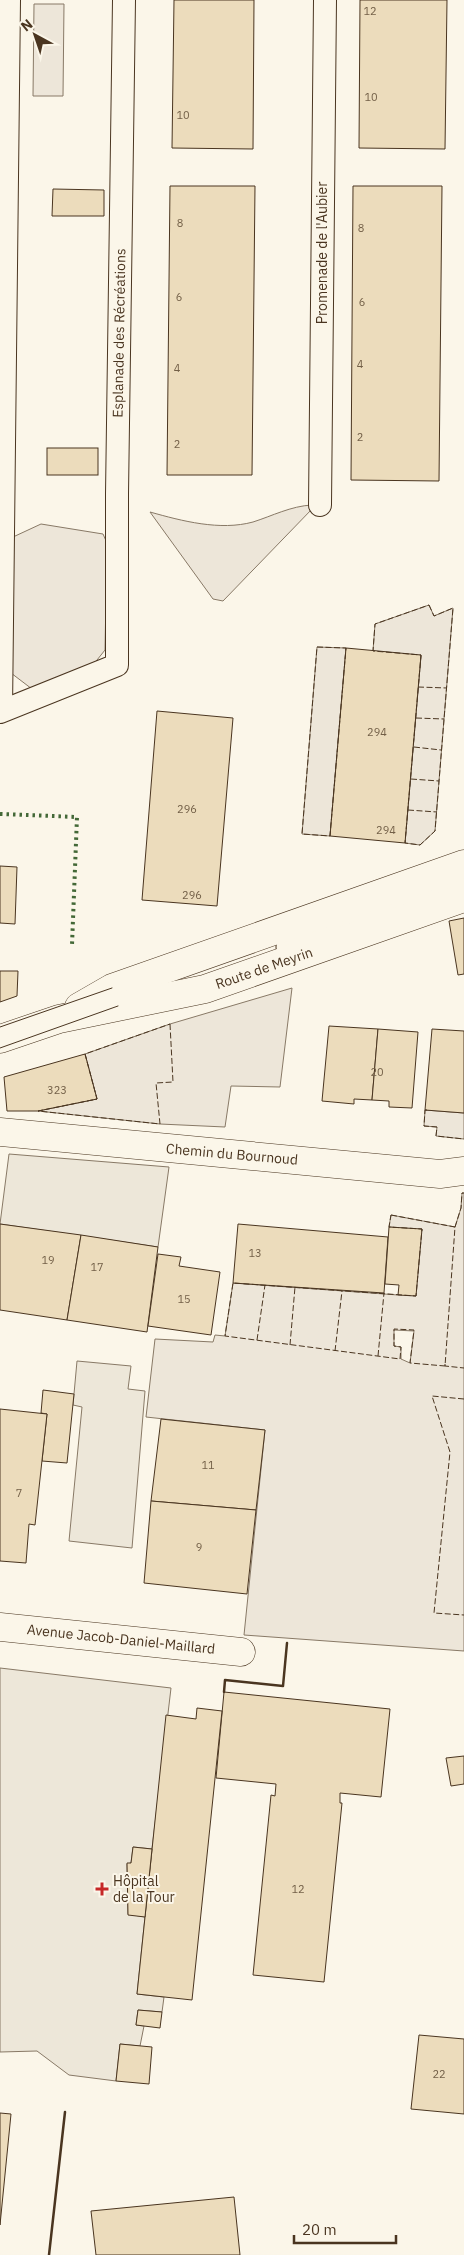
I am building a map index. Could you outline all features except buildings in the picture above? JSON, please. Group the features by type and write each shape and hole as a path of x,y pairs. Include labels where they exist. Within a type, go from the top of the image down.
{"street":[{"path":"0,712 9,0"},
{"name":"Esplanade des Récréations","path":"0,712 117,665 117,494 124,0"},
{"name":"Promenade de l'Aubier","path":"320,505 325,0"},
{"path":"115,997 464,864"},
{"name":"Route de Meyrin","path":"0,1039 115,997 205,989 464,898"},
{"name":"Chemin du Bournoud","path":"0,1132 440,1174 464,1171"},
{"name":"Avenue Jacob-Daniel-Maillard","path":"0,1627 241,1652"}],"lane":[{"path":"115,997 464,882"}],"shaded area":[{"path":"34,4 64,4 63,96 33,96"},
{"path":"312,505 313,508 223,601 213,599 150,512 201,524 227,526 253,522 289,509"},
{"path":"41,524 103,534 107,543 105,650 93,665 32,689 11,673 13,537"},
{"path":"429,605 434,616 453,608 435,831 420,845 405,843 421,656 373,651 375,624"},
{"path":"317,647 346,648 330,836 302,834"},
{"path":"292,988 280,1087 231,1086 225,1127 160,1124 38,1111 97,1099 85,1054 170,1024"},
{"path":"425,1110 464,1113 464,1139 436,1136 437,1127 424,1126"},
{"path":"9,1154 169,1167 158,1247 0,1224"},
{"path":"462,1193 464,1193 464,1651 244,1635 265,1430 146,1417 155,1339 213,1342 215,1335 225,1336 233,1283 398,1295 422,1230 389,1227 391,1215 455,1227 461,1208","holes":["394,1330 414,1331 410,1363 401,1359 401,1347 394,1346"]},
{"path":"77,1361 131,1366 128,1389 145,1391 132,1548 69,1541 82,1407 73,1405"},
{"name":"Hôpital de la Tour","path":"0,1668 171,1688 152,1849 133,1847 131,1863 127,1864 128,1914 145,1917 137,1994 164,1997 162,2012 138,2010 136,2025 144,2026 140,2046 120,2044 116,2081 69,2075 37,2051 0,2052"}],"tram line":[{"path":"0,1027 112,988"},
{"path":"0,1048 118,1006"}],"hedge":[{"path":"0,814 77,817 72,945"}],"fence":[{"path":"429,605 434,616 453,608 435,831 420,845 405,843 421,655 373,651 375,624 429,605"},
{"path":"317,647 346,648 330,836 302,834 317,647"},
{"path":"418,687 447,688"},
{"path":"416,718 444,719"},
{"path":"414,747 441,750"},
{"path":"411,779 439,781"},
{"path":"408,810 437,812"},
{"path":"170,1024 173,1082 156,1083 160,1124 38,1111 97,1099 85,1054 170,1024"},
{"path":"427,1110 425,1110 424,1126 437,1127 436,1136 464,1139"},
{"path":"455,1227 461,1208 462,1193 464,1193"},
{"path":"391,1215 455,1227 445,1366 410,1363 414,1330 394,1329 394,1346 401,1347 400,1359 225,1336 233,1283 416,1296 422,1229 389,1227 391,1215"},
{"path":"257,1340 265,1285"},
{"path":"290,1345 295,1287"},
{"path":"335,1351 342,1291"},
{"path":"378,1356 384,1293"},
{"path":"445,1364 445,1366 464,1368"},
{"path":"464,1399 432,1396 450,1452 434,1613 464,1615"}],"wall":[{"path":"224,1692 225,1680 283,1686 287,1643"},
{"path":"49,2255 65,2112"}],"place":[{"name":"Hôpital de la Tour","path":"102,1889"}]}
